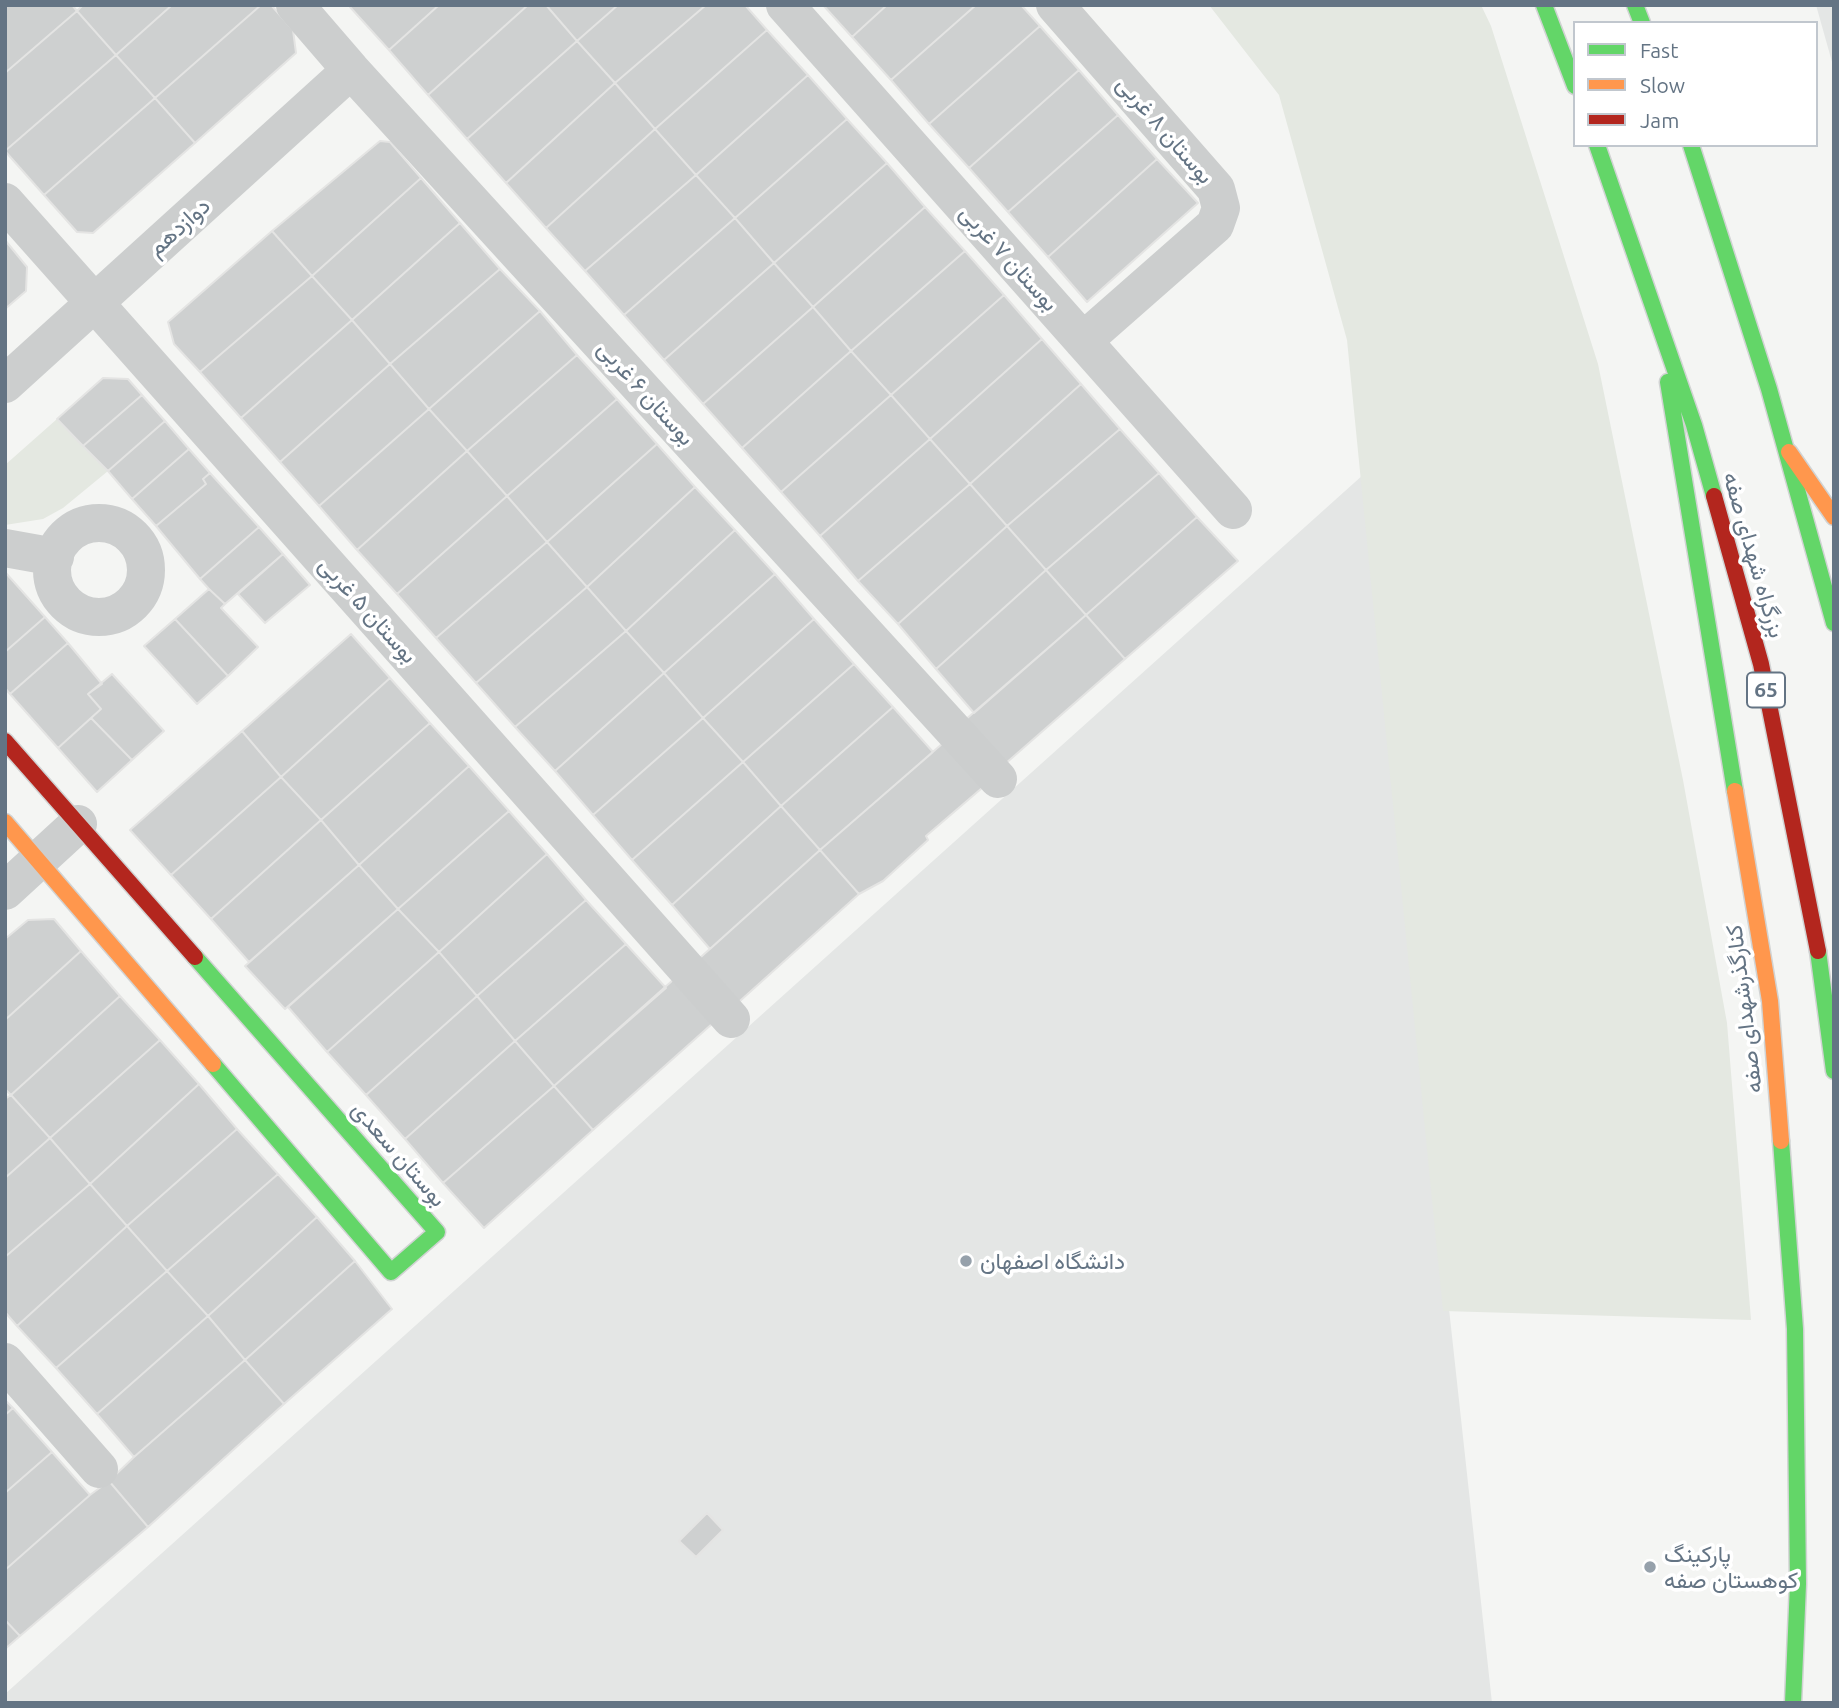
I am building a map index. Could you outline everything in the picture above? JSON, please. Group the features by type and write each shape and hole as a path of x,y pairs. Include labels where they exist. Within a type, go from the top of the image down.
{"main road":[{"path":"1544,5 1573,81"},
{"name":"بزرگراه شهدای صفه","path":"1598,147 1695,425 1761,664 1821,968 1834,1071"},
{"path":"1691,147 1769,389 1834,623"},
{"name":"کنارگذرشهدای صفه","path":"1657,318 1770,1001 1795,1329 1798,1584 1793,1703"},
{"path":"1784,445 1834,517"},
{"name":"بوستان سعدی","path":"5,741 437,1231 391,1272 5,822"}],"street":[{"name":"بوستان ۶ غربی","path":"295,5 999,779"},
{"name":"بوستان ۷ غربی","path":"785,5 1233,510"},
{"name":"بوستان ۸ غربی","path":"1055,5 1216,189 1222,208 1214,225 1083,341"},
{"name":"دوازدهم","path":"5,384 351,69"},
{"name":"بوستان ۵ غربی","path":"5,202 731,1019"},
{"path":"5,548 54,556"},
{"path":"5,891 78,824"},
{"path":"5,1362 99,1469"}],"shaded area":[{"path":"1209,5 1481,5 1491,26 1598,364 1683,780 1727,1023 1751,1320 1443,1311 1347,340 1279,95"},
{"path":"1816,5 1834,5 1834,69"},
{"path":"57,419 108,471 63,508 43,519 5,525 5,465"},
{"name":"دانشگاه اصفهان","path":"1364,474 1421,1052 1492,1703 5,1703 5,1694"}],"building":[{"path":"5,5 72,5 77,11 5,73"},
{"path":"83,5 172,5 116,55 77,11"},
{"path":"172,5 261,5 155,98 116,55"},
{"path":"261,5 271,5 293,30 296,53 195,143 155,98"},
{"path":"439,5 389,50 350,7"},
{"path":"439,5 528,5 428,95 389,50"},
{"path":"528,5 546,5 577,41 467,139 428,95"},
{"path":"546,5 618,5 577,41"},
{"path":"618,5 706,5 615,83 577,41"},
{"path":"706,5 745,5 767,30 655,129 615,83"},
{"path":"823,5 887,5 852,37"},
{"path":"887,5 976,5 891,80 852,37"},
{"path":"976,5 1021,5 1040,26 929,124 891,80"},
{"path":"77,11 116,55 5,151 5,73"},
{"path":"1040,26 1079,70 969,168 929,124"},
{"path":"767,30 808,75 696,175 655,129"},
{"path":"577,41 615,83 506,183 467,139"},
{"path":"116,55 155,98 44,195 5,151"},
{"path":"1079,70 1118,115 1008,212 969,168"},
{"path":"808,75 847,119 735,218 696,175"},
{"path":"615,83 655,129 546,228 506,183"},
{"path":"155,98 195,143 93,233 77,232 44,195"},
{"path":"1118,115 1157,159 1048,257 1008,212"},
{"path":"847,119 887,163 774,263 735,218"},
{"path":"655,129 696,175 585,271 546,228"},
{"path":"380,141 390,142 421,178 312,276 272,231"},
{"path":"1157,159 1198,203 1087,302 1048,257"},
{"path":"887,163 925,207 813,307 774,263"},
{"path":"696,175 735,218 624,315 585,271"},
{"path":"421,178 460,223 352,320 312,276"},
{"path":"925,207 965,251 851,351 813,307"},
{"path":"735,218 774,263 664,360 624,315"},
{"path":"460,223 500,269 390,364 352,320"},
{"path":"272,231 312,276 200,372 174,344 168,322"},
{"path":"5,240 27,267 26,291 5,309"},
{"path":"965,251 1004,295 891,395 851,351"},
{"path":"774,263 813,307 703,404 664,360"},
{"path":"500,269 540,311 429,409 390,364"},
{"path":"312,276 352,320 241,418 200,372"},
{"path":"1004,295 1042,339 930,439 891,395"},
{"path":"813,307 851,351 742,448 703,404"},
{"path":"540,311 577,355 467,451 429,409"},
{"path":"352,320 390,364 280,462 241,418"},
{"path":"1042,339 1081,384 970,484 930,439"},
{"path":"851,351 891,395 781,492 742,448"},
{"path":"577,355 617,399 507,496 467,451"},
{"path":"390,364 429,409 319,506 280,462"},
{"path":"103,378 128,379 142,395 83,446 57,419"},
{"path":"1081,384 1120,429 1007,526 970,484"},
{"path":"142,395 165,421 108,471 83,446"},
{"path":"891,395 930,439 820,536 781,492"},
{"path":"617,399 657,444 547,542 507,496"},
{"path":"429,409 467,451 357,550 319,506"},
{"path":"165,421 189,449 132,499 108,471"},
{"path":"1120,429 1159,473 1046,570 1007,526"},
{"path":"930,439 970,484 858,581 820,536"},
{"path":"657,444 695,487 587,587 547,542"},
{"path":"189,449 210,473 203,479 206,484 156,526 132,499"},
{"path":"467,451 507,496 397,594 357,550"},
{"path":"210,473 259,527 200,579 156,526 206,484 203,479"},
{"path":"1159,473 1197,517 1086,615 1046,570"},
{"path":"970,484 1007,526 898,624 858,581"},
{"path":"695,487 735,530 626,631 587,587"},
{"path":"507,496 547,542 436,638 397,594"},
{"path":"1197,517 1238,561 1125,659 1086,615"},
{"path":"1007,526 1046,570 936,669 898,624"},
{"path":"259,527 283,554 225,604 200,579"},
{"path":"735,530 775,574 664,673 626,631"},
{"path":"547,542 587,587 476,683 436,638"},
{"path":"283,554 310,585 265,623 238,594"},
{"path":"1046,570 1086,615 974,713 936,669"},
{"path":"5,572 45,617 5,652"},
{"path":"775,574 814,619 703,718 664,673"},
{"path":"587,587 626,631 515,727 476,683"},
{"path":"209,589 225,604 221,608 258,647 228,676 175,619"},
{"path":"1086,615 1125,659 997,771 957,727"},
{"path":"45,617 68,643 10,694 5,688 5,652"},
{"path":"175,619 228,676 197,704 144,646"},
{"path":"814,619 854,664 743,762 703,718"},
{"path":"626,631 664,673 555,771 515,727"},
{"path":"351,634 390,678 281,777 242,731"},
{"path":"68,643 102,684 88,694 101,709 58,748 10,694"},
{"path":"854,664 893,707 781,806 743,762"},
{"path":"664,673 703,718 593,815 555,771"},
{"path":"112,674 164,731 132,760 91,718 101,709 88,694"},
{"path":"390,678 430,723 321,820 281,777"},
{"path":"893,707 933,752 820,850 781,806"},
{"path":"91,718 132,760 97,792 58,748"},
{"path":"703,718 743,762 632,860 593,815"},
{"path":"430,723 469,766 359,865 321,820"},
{"path":"242,731 281,777 171,875 130,830"},
{"path":"950,737 989,782 926,836 928,840 883,881 859,894 820,850"},
{"path":"743,762 781,806 672,905 632,860"},
{"path":"469,766 509,811 398,909 359,865"},
{"path":"281,777 321,820 211,919 171,875"},
{"path":"781,806 820,850 710,949 672,905"},
{"path":"509,811 547,854 439,952 398,909"},
{"path":"321,820 359,865 249,962 211,919"},
{"path":"820,850 859,894 731,1009 692,965"},
{"path":"547,854 586,900 477,996 439,952"},
{"path":"359,865 398,909 285,1009 245,966"},
{"path":"586,900 626,944 515,1041 477,996"},
{"path":"398,909 439,952 327,1052 288,1007"},
{"path":"54,919 81,951 5,1020 5,939 28,920"},
{"path":"626,944 666,988 554,1086 515,1041"},
{"path":"81,951 120,996 11,1095 5,1089 5,1020"},
{"path":"439,952 477,996 366,1095 327,1052"},
{"path":"682,972 722,1015 593,1130 554,1086"},
{"path":"120,996 160,1040 50,1138 11,1095"},
{"path":"477,996 515,1041 405,1139 366,1095"},
{"path":"160,1040 199,1084 90,1184 50,1138"},
{"path":"515,1041 554,1086 443,1183 405,1139"},
{"path":"199,1084 237,1129 127,1226 90,1184"},
{"path":"554,1086 593,1130 484,1228 443,1183"},
{"path":"11,1095 50,1138 5,1178 5,1099"},
{"path":"237,1129 278,1174 167,1271 127,1226"},
{"path":"50,1138 90,1184 5,1257 5,1178"},
{"path":"278,1174 317,1217 208,1316 167,1271"},
{"path":"90,1184 127,1226 17,1326 5,1312 5,1257"},
{"path":"317,1217 355,1261 245,1360 208,1316"},
{"path":"127,1226 167,1271 56,1368 17,1326"},
{"path":"355,1261 392,1309 284,1404 245,1360"},
{"path":"167,1271 208,1316 97,1414 56,1368"},
{"path":"208,1316 245,1360 134,1457 97,1414"},
{"path":"245,1360 284,1404 148,1527 109,1481"},
{"path":"5,1400 13,1408 5,1415"},
{"path":"13,1408 52,1452 5,1493 5,1415"},
{"path":"52,1452 90,1495 5,1570 5,1493"},
{"path":"109,1481 148,1527 20,1636 5,1620 5,1570"},
{"path":"707,1513 723,1530 696,1557 679,1541"},
{"path":"5,1620 20,1636 5,1649"}],"traffic: fast":[{"path":"1544,5 1573,81"},
{"path":"1635,5 1641,21"},
{"path":"1598,147 1694,425 1714,496"},
{"path":"1692,147 1769,389 1834,623"},
{"path":"1668,382 1735,791"},
{"path":"1818,951 1834,1071"},
{"path":"195,957 437,1232 391,1272 213,1064"},
{"path":"1781,1141 1795,1329 1798,1584 1793,1703"}],"traffic: slow":[{"path":"1789,452 1834,517"},
{"path":"1735,791 1770,1001 1781,1141"},
{"path":"5,822 213,1064"}],"traffic: jam":[{"path":"1714,496 1761,664 1818,951"},
{"path":"5,741 195,957"}],"place":[{"name":"دانشگاه اصفهان","path":"966,1261"},
{"name":"پارکینگ کوهستان صفه","path":"1650,1567"}]}
